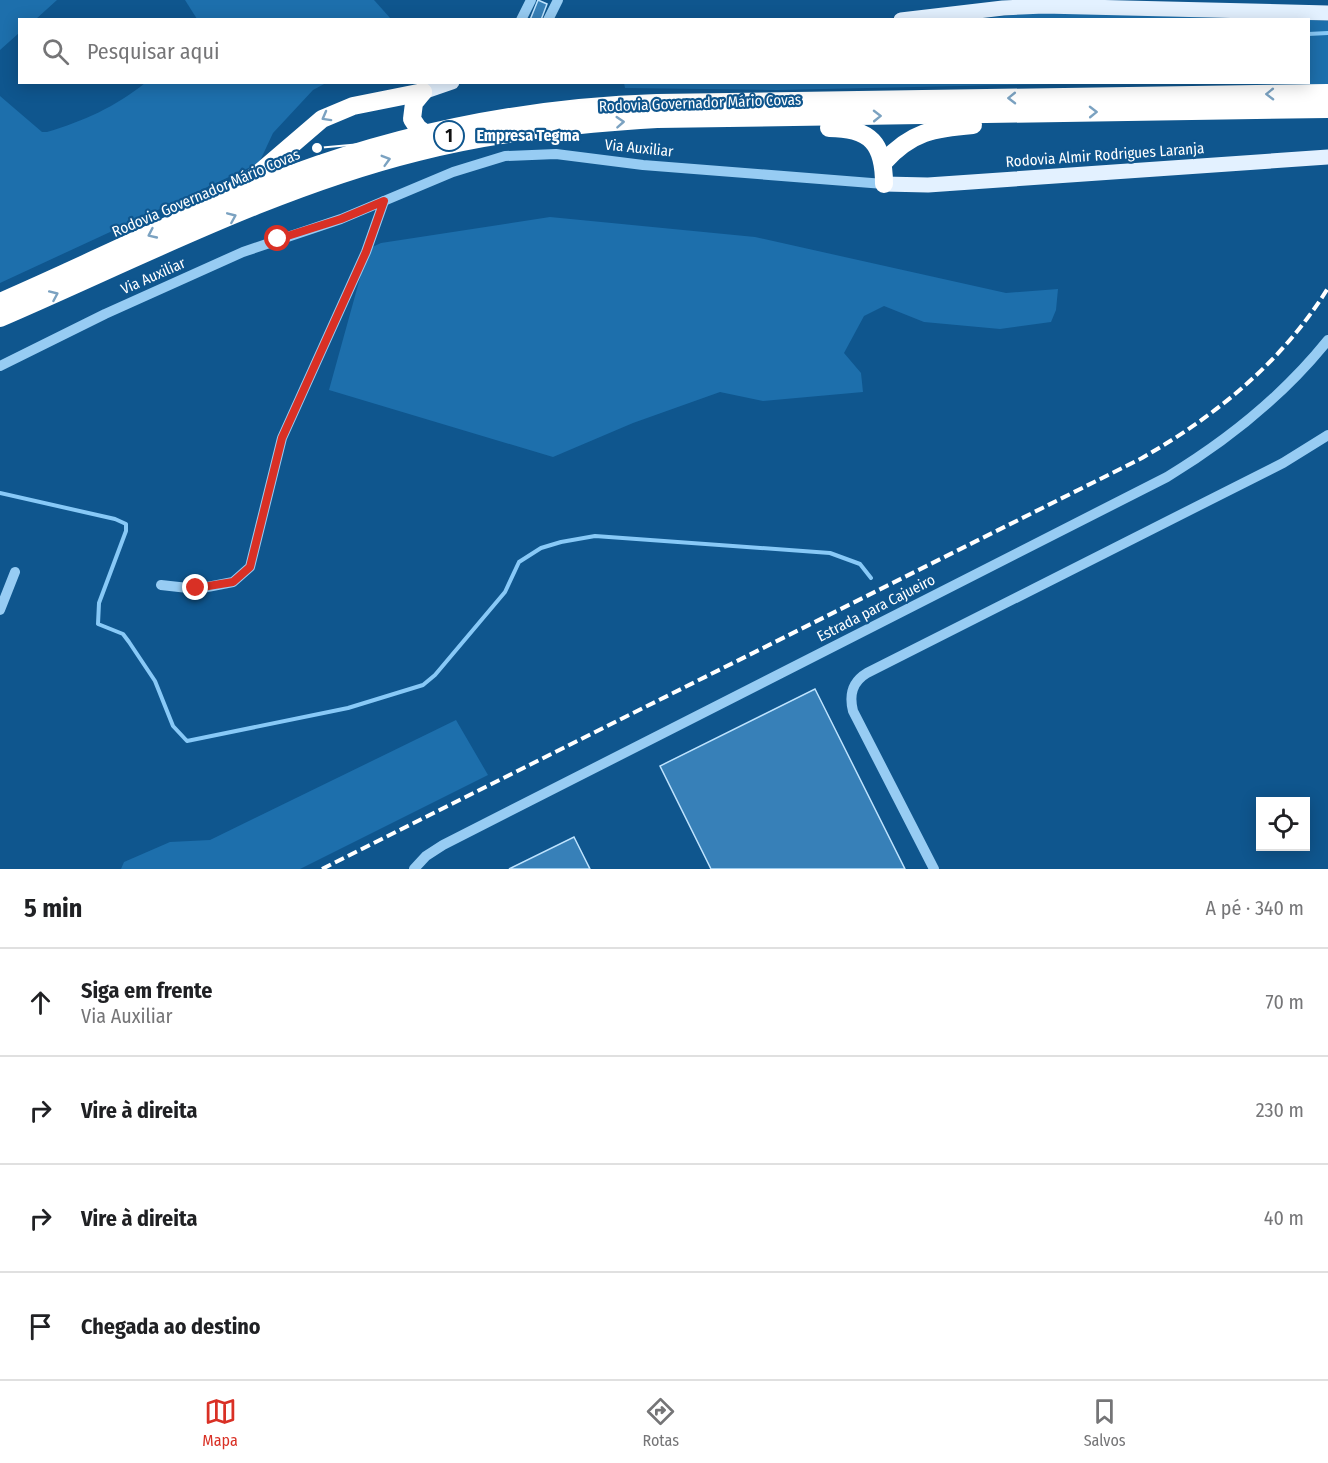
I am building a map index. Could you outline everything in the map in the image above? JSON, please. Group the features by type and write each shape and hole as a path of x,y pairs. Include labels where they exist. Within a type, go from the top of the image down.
{"highway":[{"path":"423,92 414,103 412,119 418,128 428,135"},
{"path":"188,218 258,174 322,119 353,106 423,92"},
{"name":"Rodovia Governador Mário Covas","path":"0,302 291,175 346,156 497,118 605,105 1328,93"},
{"name":"Rodovia Governador Mário Covas","path":"0,318 291,193 419,151 556,126 657,120 1328,109"},
{"path":"884,162 896,148 922,133 1061,112"},
{"path":"744,119 794,128 846,128 859,131 878,148 884,162 884,184"}],"main road":[{"path":"918,18 1003,8 1044,6 1328,13"},
{"path":"423,92 446,84"},
{"name":"Rodovia Almir Rodrigues Laranja","path":"884,184 928,185 1328,158"}],"street":[{"path":"522,18 531,0"},
{"path":"549,18 558,0"},
{"name":"Via Auxiliar","path":"0,366 105,314 243,252 384,201 453,172 505,156 556,154 643,165 884,184"},
{"path":"161,585 196,588 233,582 250,567 282,438 366,252 384,201"},
{"name":"Estrada para Cajueiro","path":"414,869 426,855 443,845 1167,477 1217,445 1262,410 1328,340"},
{"path":"934,869 854,711 851,697 858,680 867,673 1283,463 1328,435"},
{"path":"0,610 15,572"}],"shaded area":[{"path":"0,0 57,0 37,18 18,18 18,34 0,50"},
{"path":"185,0 374,0 390,18 196,18"},
{"path":"1039,12 1227,18 989,18"},
{"path":"1310,20 1328,21 1328,85 1213,84 1310,84"},
{"path":"144,84 324,84 313,90 273,133 259,163 0,283 0,96 42,132 74,123 122,99"},
{"path":"624,84 1052,84 777,90 625,88"},
{"path":"550,217 755,237 1006,293 1058,289 1056,310 1051,322 1000,329 924,322 884,306 864,316 844,353 861,373 863,392 763,401 720,392 633,423 553,457 329,390 368,249 381,243"},
{"path":"456,720 488,775 300,869 121,869 124,862 170,842 210,840"}],"building":[{"path":"538,0 547,4 542,18 531,18"},
{"path":"815,689 905,869 711,869 660,766"},
{"path":"574,837 590,869 509,869"}],"waterway":[{"path":"1310,34 1328,33"},
{"path":"0,493 115,519 126,524 126,531 99,603 98,624 123,634 155,681 173,726 187,741 348,708 423,685 435,675 505,592 519,562 541,548 561,542 595,536 830,553 860,564 871,578"}],"railway":[{"path":"322,869 1142,458 1196,424 1246,385 1290,340 1328,288"}],"place":[{"name":"Empresa Tegma","path":"317,148"}],"route":[{"path":"196,588 233,582 245,574 250,567 282,438 366,252 384,201 341,219 278,239"}]}
